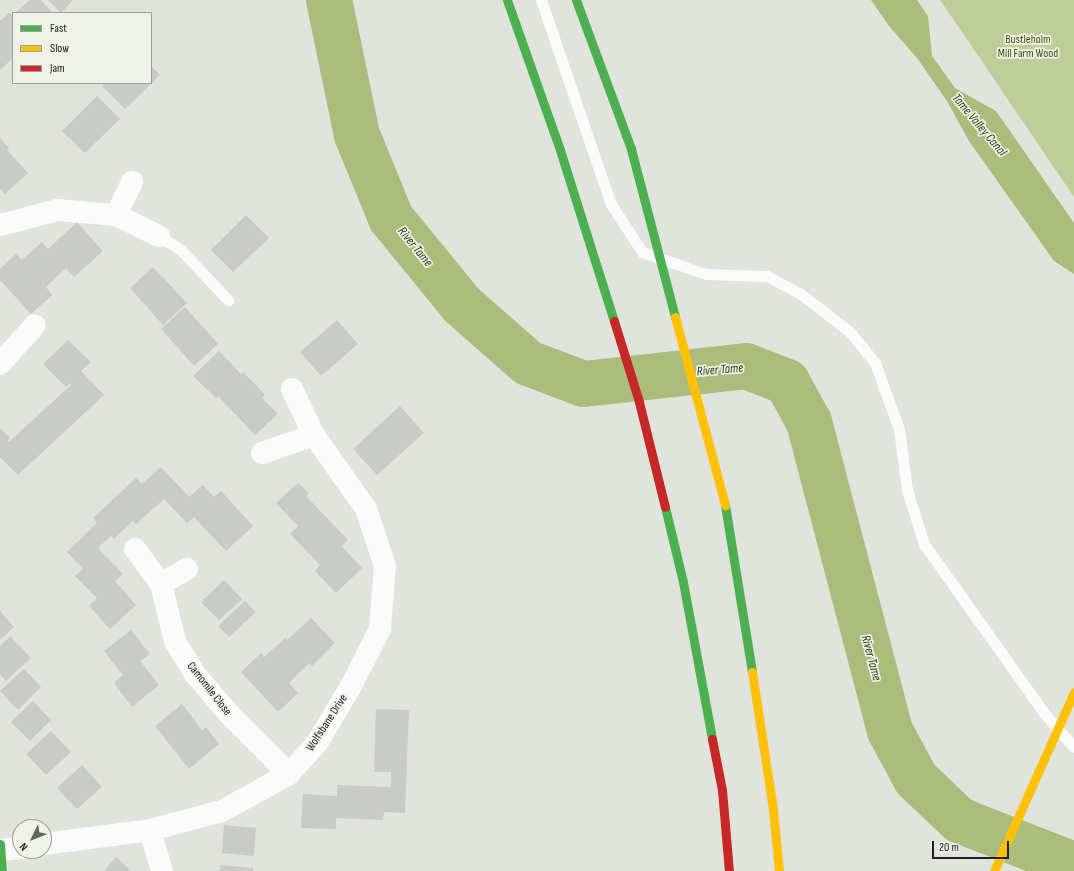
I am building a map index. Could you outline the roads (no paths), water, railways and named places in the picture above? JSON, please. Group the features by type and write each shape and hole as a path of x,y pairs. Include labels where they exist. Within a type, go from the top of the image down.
{"highway":[{"path":"507,0 560,150 639,402 683,582 722,790 729,871"},
{"path":"576,0 631,149 726,508 773,810 779,871"},
{"path":"994,871 1074,692"}],"street":[{"path":"116,215 132,182"},
{"path":"0,225 56,210 116,215 159,236"},
{"path":"0,364 35,325"},
{"name":"Wolfsbane Drive","path":"52,843 150,830 222,811 289,774 317,743 351,686 380,628 385,566 366,509 314,435 292,389"},
{"path":"262,453 314,435"},
{"name":"Camomile Close","path":"135,549 161,584 175,641 195,674 230,716 289,774"},
{"path":"161,584 187,569"},
{"path":"150,830 162,871"}],"lane":[{"path":"541,0 611,204 642,252 706,274 767,276 800,294 850,332 875,363 899,428 907,490 924,544 1044,713 1074,747"},
{"path":"159,236 181,250 228,300"}],"water":[{"name":"Tame Valley Canal","path":"871,0 917,0 928,16 932,56 955,88 996,111 1074,223 1074,274 1054,261 969,141 947,101 917,58 889,26"}],"waterway":[{"name":"River Tame","path":"329,0 357,135 391,218 462,305 528,363 584,384 746,366 787,382 809,422 890,731 916,779 959,820 1074,865"}],"park label":[{"name":"Bustleholm Mill Farm Wood","path":"1028,47"}]}
